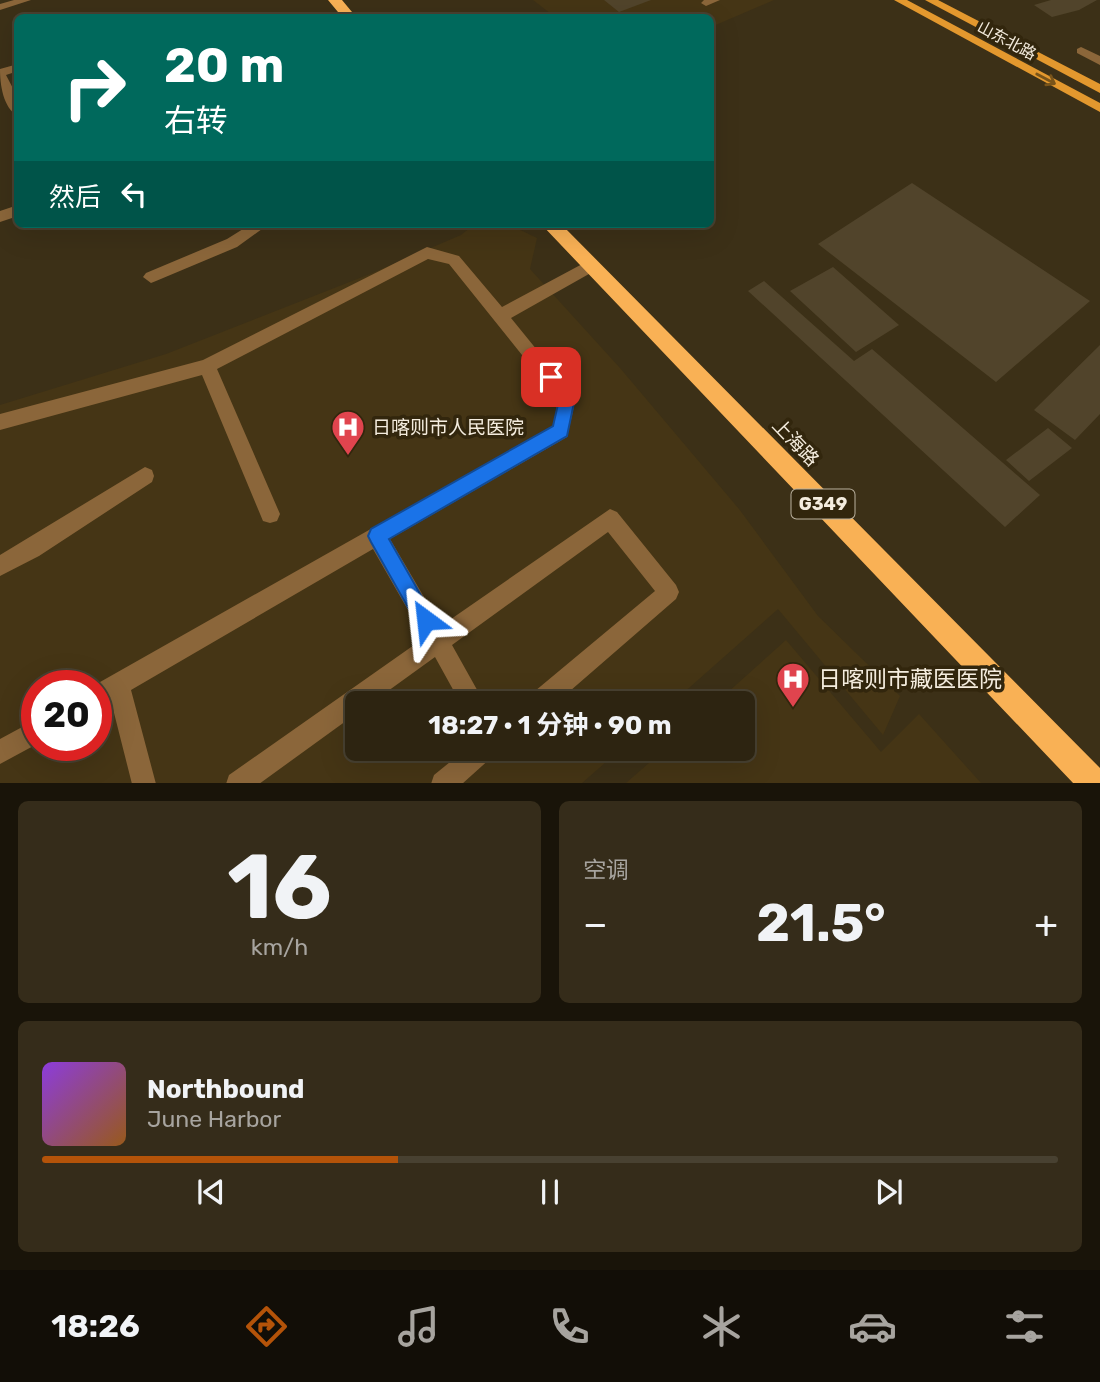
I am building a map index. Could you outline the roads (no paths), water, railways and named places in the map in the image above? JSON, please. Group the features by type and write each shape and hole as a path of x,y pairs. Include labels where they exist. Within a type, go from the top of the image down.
{"highway":[{"path":"335,0 347,14"},
{"name":"上海路","path":"555,228 1095,783"}],"main road":[{"name":"山东北路","path":"899,0 1100,108"},
{"name":"山东北路","path":"930,0 1100,89"}],"street":[{"path":"0,7 26,0"},
{"path":"1080,51 1100,61"},
{"path":"0,74 14,104"},
{"path":"151,277 233,243 256,228"},
{"path":"0,422 207,366 427,253 454,260 502,315 567,398 561,431 112,688"},
{"path":"502,315 591,266"},
{"path":"207,366 270,514"},
{"path":"0,566 32,549 145,476"},
{"path":"238,783 610,519 668,592 552,691"},
{"path":"377,536 467,691"},
{"path":"118,685 144,783"},
{"path":"0,752 21,740"},
{"path":"443,783 470,761"}],"place":[{"name":"日喀则市人民医院","path":"348,457"},
{"name":"日喀则市藏医医院","path":"793,709"}]}
